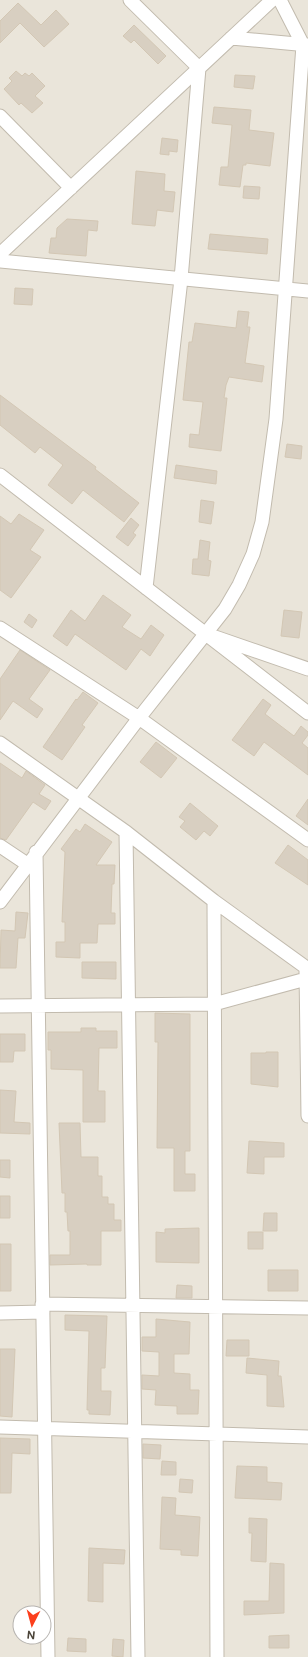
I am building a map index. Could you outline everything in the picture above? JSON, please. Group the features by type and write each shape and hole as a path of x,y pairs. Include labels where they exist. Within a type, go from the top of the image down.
{"street":[{"path":"130,0 198,68 181,279 146,588"},
{"path":"0,254 272,0"},
{"path":"0,902 36,852 80,799 139,718 225,609 239,585 253,554 262,522 276,419 285,289 306,45 280,0"},
{"path":"231,38 306,45"},
{"path":"0,116 71,188"},
{"path":"0,261 308,291"},
{"path":"0,475 308,713"},
{"path":"0,628 139,718 308,840"},
{"path":"205,633 308,669"},
{"path":"0,743 126,832 214,901 307,970"},
{"path":"126,832 138,1657"},
{"path":"0,846 27,864"},
{"path":"36,852 48,1657"},
{"path":"214,901 217,1657"},
{"path":"0,1006 214,1004 307,970"},
{"path":"307,970 308,1116"},
{"path":"0,1313 43,1308 133,1306 308,1308"},
{"path":"0,1427 308,1437"}],"shaded area":[{"path":"0,0 308,0 308,1657 0,1657"}],"building":[{"path":"18,3 41,25 56,10 69,24 44,47 20,23 0,43 0,21"},
{"path":"134,25 166,56 158,64 134,40 131,43 123,36"},
{"path":"16,71 22,76 25,73 29,76 32,73 45,86 35,96 43,103 32,113 21,103 19,105 4,89 12,81 9,78"},
{"path":"235,75 255,76 253,89 234,87"},
{"path":"214,107 251,110 249,130 274,133 270,166 246,163 246,165 243,165 240,187 219,185 221,167 228,167 232,125 212,123"},
{"path":"162,138 178,140 177,152 169,151 169,155 160,154"},
{"path":"136,171 165,174 164,191 175,192 173,212 157,210 155,226 132,224"},
{"path":"244,186 260,187 259,199 243,198"},
{"path":"67,219 98,221 97,231 88,230 86,256 49,253 51,238 56,238 57,228"},
{"path":"210,234 268,239 267,254 208,249"},
{"path":"15,288 33,289 32,305 14,304"},
{"path":"238,311 249,312 247,327 250,327 245,363 264,366 262,382 229,377 224,398 227,398 221,451 189,447 190,434 199,435 203,402 183,400 189,342 192,342 195,323 236,328"},
{"path":"0,395 96,467 95,469 139,503 124,522 83,490 72,504 48,485 63,465 40,447 35,453 0,425"},
{"path":"287,444 302,446 301,459 285,457"},
{"path":"176,465 217,471 216,484 174,478"},
{"path":"201,500 214,502 211,524 199,522"},
{"path":"19,514 44,530 30,550 41,557 11,598 0,590 0,516 11,524"},
{"path":"131,518 139,525 133,533 136,535 128,546 116,537"},
{"path":"200,540 210,542 208,560 211,561 209,576 192,574 193,559 198,559"},
{"path":"103,595 131,615 122,627 141,639 151,625 164,635 150,656 141,649 126,670 75,634 67,646 53,636 71,610 85,621"},
{"path":"284,610 302,612 299,638 281,636"},
{"path":"29,614 37,620 32,628 24,622"},
{"path":"20,650 50,670 29,699 43,709 37,718 13,701 0,720 0,679"},
{"path":"83,692 98,703 82,725 85,727 62,760 43,747 76,699 77,700"},
{"path":"263,699 271,705 265,714 294,736 301,726 308,732 308,735 302,743 308,748 308,775 264,742 254,756 232,740"},
{"path":"156,742 177,758 161,778 140,762"},
{"path":"0,763 22,778 26,771 45,785 39,794 51,801 45,810 33,802 6,840 0,838"},
{"path":"308,799 308,825 296,816"},
{"path":"190,803 218,826 210,836 204,831 196,840 180,827 185,821 179,817"},
{"path":"85,824 112,842 96,865 115,865 114,884 112,884 111,913 115,913 115,924 98,924 97,943 80,943 80,958 56,957 56,942 65,942 65,922 62,922 65,852 61,849 76,829 80,832"},
{"path":"288,845 308,860 308,885 275,863"},
{"path":"16,912 28,913 25,938 18,938 16,968 0,968 1,930 15,931"},
{"path":"82,962 116,962 116,979 82,978"},
{"path":"155,1013 190,1014 190,1151 185,1151 185,1174 195,1174 195,1191 174,1191 174,1148 157,1148 158,1042 155,1042"},
{"path":"81,1028 96,1028 96,1031 117,1031 117,1048 99,1048 98,1091 105,1091 105,1122 83,1122 83,1070 51,1069 51,1050 48,1050 48,1032 81,1032"},
{"path":"0,1034 25,1034 25,1051 14,1051 13,1062 0,1062"},
{"path":"278,1052 278,1087 251,1084 251,1053"},
{"path":"0,1090 16,1091 14,1122 30,1123 30,1134 0,1133"},
{"path":"59,1123 80,1123 81,1157 98,1157 98,1176 102,1176 102,1197 108,1197 108,1204 114,1204 114,1220 121,1220 121,1231 101,1231 101,1265 50,1265 50,1255 70,1255 70,1231 68,1231 67,1212 65,1212 65,1193 62,1193"},
{"path":"249,1141 284,1143 284,1157 264,1157 264,1174 247,1173"},
{"path":"0,1160 10,1160 10,1178 0,1177"},
{"path":"0,1196 10,1196 10,1218 0,1218"},
{"path":"264,1213 277,1213 277,1231 263,1231"},
{"path":"199,1228 199,1263 156,1262 156,1232 165,1233 165,1229"},
{"path":"248,1232 263,1232 263,1249 248,1249"},
{"path":"0,1244 11,1244 11,1291 0,1291"},
{"path":"268,1270 298,1270 298,1291 268,1291"},
{"path":"177,1285 192,1286 192,1298 176,1298"},
{"path":"65,1315 107,1316 105,1368 101,1368 101,1391 111,1391 110,1415 89,1414 89,1410 87,1410 89,1331 65,1330"},
{"path":"156,1319 190,1322 189,1354 174,1354 174,1373 190,1374 190,1390 199,1390 198,1414 177,1414 177,1406 155,1405 156,1390 142,1389 142,1375 159,1376 159,1352 142,1351 142,1337 156,1337"},
{"path":"227,1340 249,1340 249,1356 226,1356"},
{"path":"0,1349 15,1349 12,1417 0,1416"},
{"path":"247,1358 279,1361 278,1376 281,1376 284,1407 267,1406 267,1375 246,1373"},
{"path":"0,1438 30,1439 30,1454 12,1453 11,1493 0,1493"},
{"path":"143,1444 161,1445 160,1459 143,1458"},
{"path":"162,1461 176,1462 176,1475 161,1475"},
{"path":"237,1466 267,1467 267,1482 282,1483 281,1500 235,1498"},
{"path":"180,1479 193,1480 192,1493 179,1492"},
{"path":"162,1497 176,1498 175,1515 200,1517 198,1556 181,1555 181,1550 160,1549"},
{"path":"249,1518 267,1519 266,1562 251,1561 252,1533 249,1533"},
{"path":"89,1548 125,1550 124,1564 103,1563 103,1602 88,1601"},
{"path":"270,1563 284,1564 284,1613 244,1615 244,1601 269,1601"},
{"path":"289,1635 289,1648 269,1648 269,1636"},
{"path":"68,1638 86,1639 86,1652 67,1651"},
{"path":"113,1639 124,1640 123,1657 112,1656"}]}
